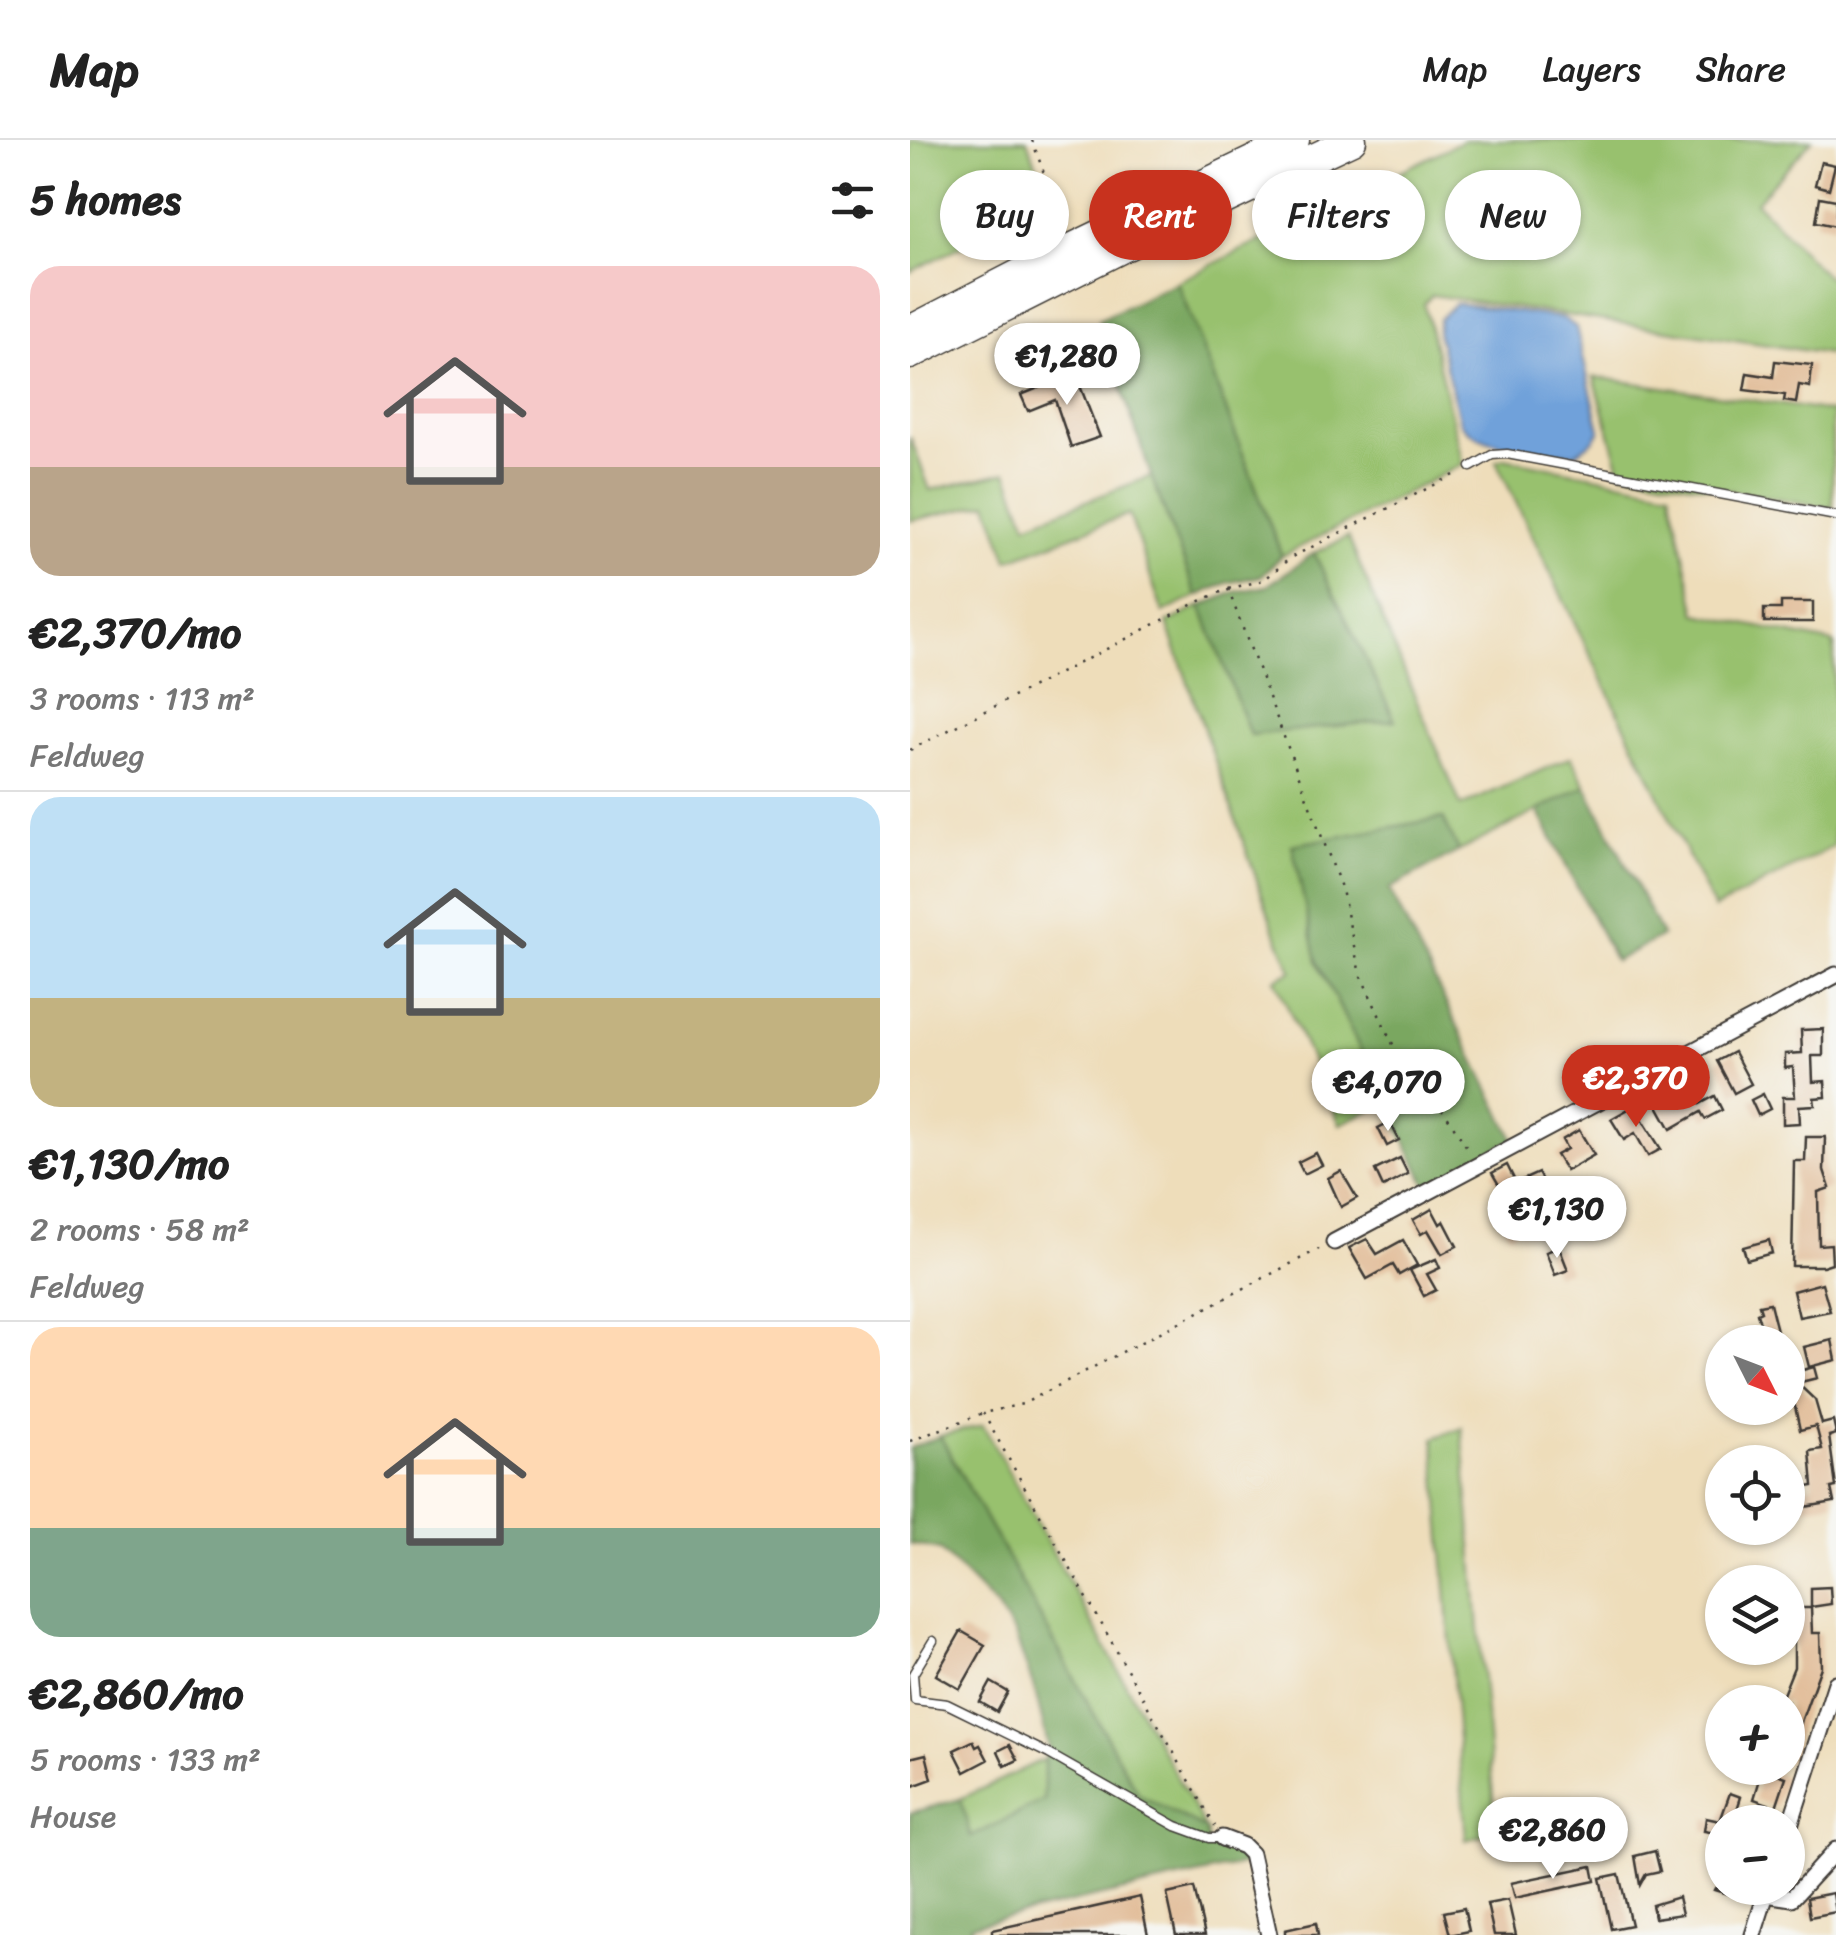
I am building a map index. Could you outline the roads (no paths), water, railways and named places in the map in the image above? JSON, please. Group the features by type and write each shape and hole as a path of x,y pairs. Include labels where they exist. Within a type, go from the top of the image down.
{"highway":[{"path":"910,330 1295,140"},
{"path":"910,355 1143,238 1352,140"}],"street":[{"path":"1334,1242 1836,976"},
{"path":"1796,1805 1836,1683"},
{"path":"1222,1838 1243,1846 1251,1854 1268,1935"},
{"path":"1805,1884 1836,1850"},
{"path":"1753,1935 1763,1905"}],"lane":[{"path":"1471,466 1492,455 1507,454 1836,516"},
{"path":"933,1641 913,1674 915,1700 947,1704 1048,1754 1176,1826 1208,1838 1222,1838"}],"water":[{"path":"1455,303 1563,318 1576,327 1600,430 1594,440 1575,454 1512,447 1469,431 1460,422 1437,332 1439,319"}]}
